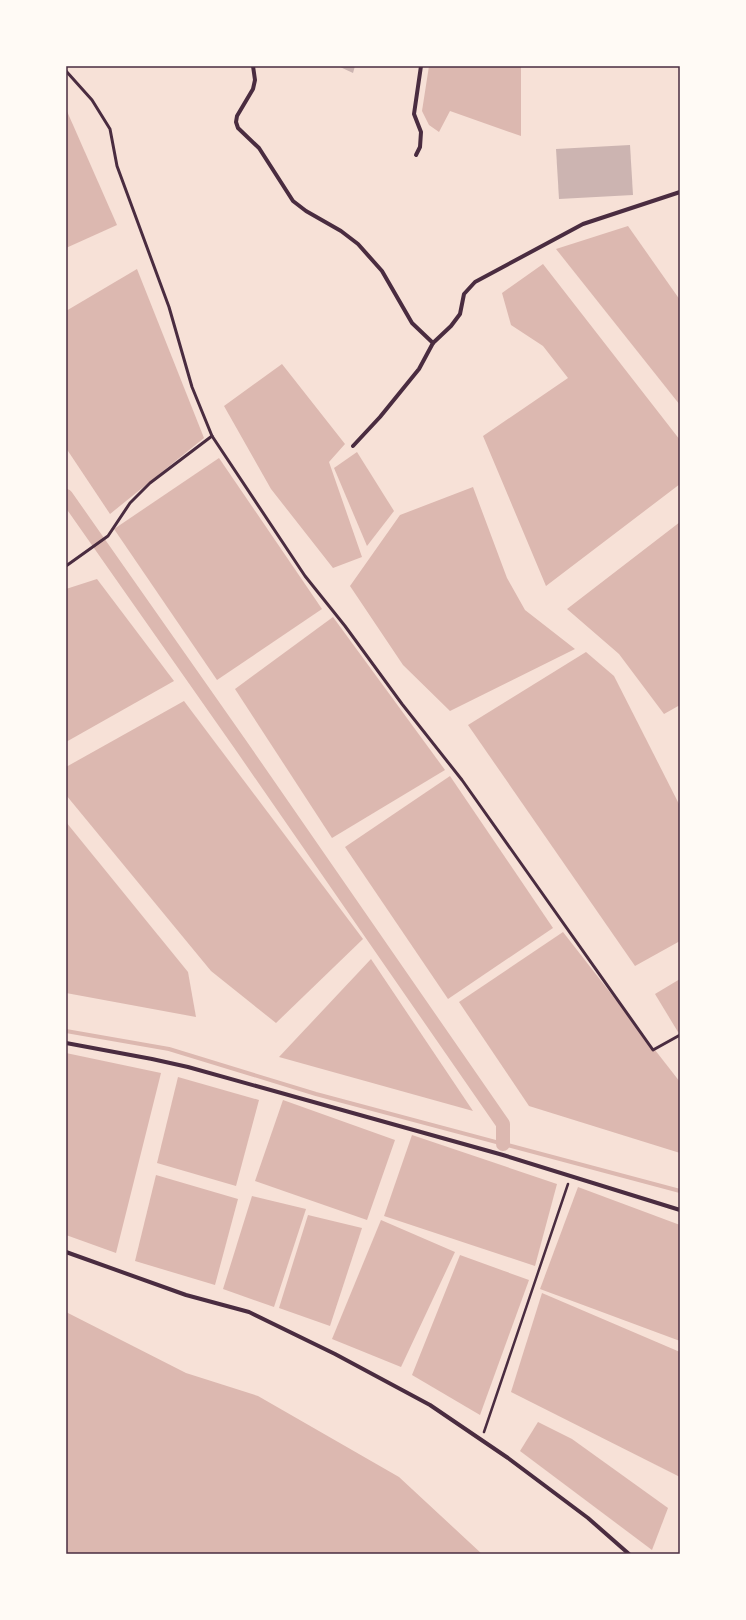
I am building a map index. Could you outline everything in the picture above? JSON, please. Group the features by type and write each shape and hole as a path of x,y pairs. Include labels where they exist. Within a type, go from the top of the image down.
{"street":[{"path":"253,66 255,80 252,89 237,116 236,122 238,128 259,148 293,201 306,211 341,231 358,244 382,271 412,323 433,343"},
{"path":"416,155 420,147 420,132 414,114 421,66"},
{"path":"353,446 380,417 419,369 433,343 451,326 460,314 464,294 475,282 583,224 680,192"},
{"path":"66,1043 188,1067 495,1153 680,1210"},
{"path":"66,1252 186,1295 249,1312 335,1354 430,1405 482,1440 588,1518 629,1554"}],"lane":[{"path":"66,71 92,100 110,129 117,166 169,307 192,387 212,436 305,576 345,626 402,704 462,780 653,1050 680,1035"},
{"path":"66,566 108,536 130,502 150,483 212,436"}],"path":[{"path":"482,1440 571,1176"}],"shaded area":[{"path":"429,66 521,66 521,136 450,111 439,132 429,125 422,111"},
{"path":"66,109 117,225 66,248"},
{"path":"628,226 680,300 680,405 556,249"},
{"path":"543,264 680,440 680,484 546,586 483,436 568,378 543,346 511,325 502,293"},
{"path":"137,269 204,438 110,514 66,448 66,311"},
{"path":"282,364 345,444 329,462 362,557 333,568 271,489 224,406"},
{"path":"357,452 394,511 367,546 334,468"},
{"path":"219,458 322,609 217,680 114,529"},
{"path":"473,487 507,578 525,610 575,649 450,711 403,665 350,586 400,515"},
{"path":"680,522 680,705 664,714 619,654 567,609"},
{"path":"97,579 174,681 66,742 66,589"},
{"path":"333,617 445,770 332,838 235,689"},
{"path":"586,652 614,676 680,806 680,941 635,966 468,725"},
{"path":"184,701 363,939 276,1023 211,971 66,795 66,767"},
{"path":"450,776 553,928 448,999 345,847"},
{"path":"66,822 188,972 196,1017 66,993"},
{"path":"563,932 680,1082 680,1153 529,1106 459,1002"},
{"path":"371,959 473,1111 279,1057"},
{"path":"680,979 680,1031 678,1032 655,994"},
{"path":"66,1053 161,1073 116,1253 66,1235"},
{"path":"178,1077 259,1100 236,1186 157,1163"},
{"path":"283,1100 395,1140 367,1220 255,1181"},
{"path":"412,1135 557,1184 535,1266 384,1216"},
{"path":"156,1175 238,1199 215,1285 135,1261"},
{"path":"578,1187 680,1225 680,1341 540,1289"},
{"path":"252,1196 306,1209 274,1307 223,1289"},
{"path":"308,1215 362,1228 330,1326 279,1308"},
{"path":"381,1220 455,1252 401,1367 332,1339"},
{"path":"460,1255 529,1280 480,1415 412,1375"},
{"path":"542,1293 680,1352 680,1477 511,1392"},
{"path":"66,1312 186,1373 258,1396 399,1477 482,1554 66,1554"},
{"path":"538,1422 572,1439 668,1508 652,1550 520,1451"}],"building":[{"path":"338,66 355,66 353,73"},
{"path":"630,145 633,195 559,199 556,149"}],"waterway":[{"path":"66,496 503,1124 503,1144"},
{"path":"66,1031 169,1049 316,1094 680,1191"}]}
